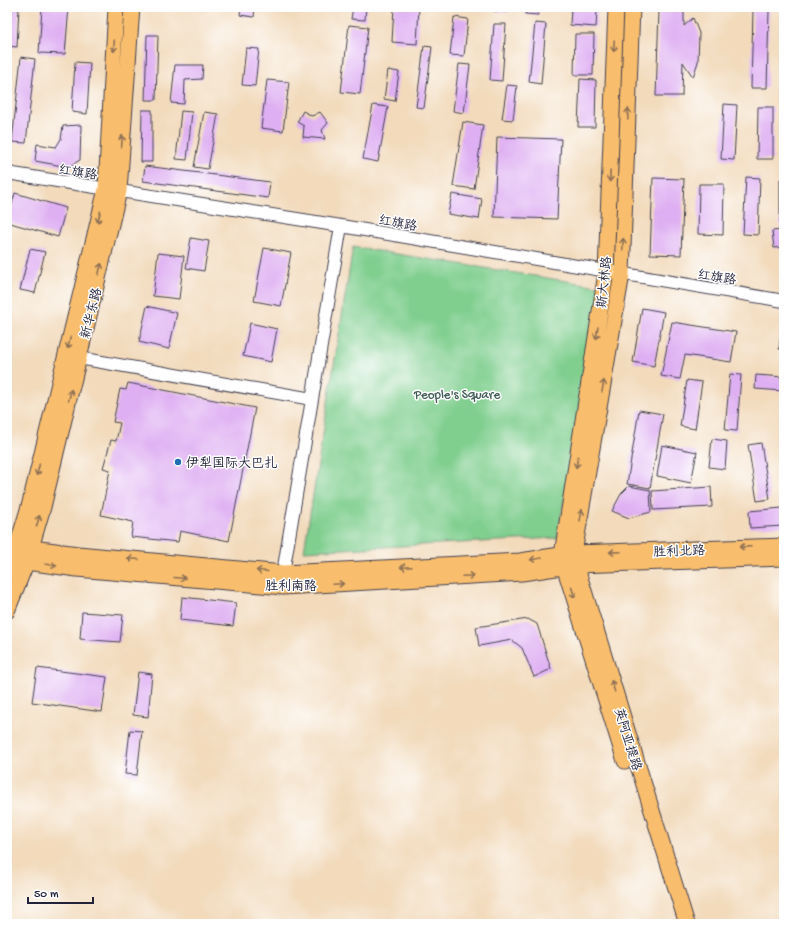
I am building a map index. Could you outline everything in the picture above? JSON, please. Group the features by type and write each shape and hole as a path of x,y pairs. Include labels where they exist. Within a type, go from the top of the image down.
{"main road":[{"name":"新华东路","path":"7,611 17,553 113,190 116,7"},
{"name":"新华东路","path":"7,575 17,553 43,507 79,358 113,190 132,7"},
{"name":"斯大林路","path":"569,560 606,271 616,7"},
{"name":"斯大林路","path":"569,560 622,274 632,7"},
{"name":"胜利北路","path":"569,560 784,546"},
{"name":"胜利南路","path":"17,553 77,569 283,580 520,561 569,560"},
{"name":"胜利北路","path":"569,560 784,558"},
{"name":"英阿亚提路","path":"569,560 676,924"},
{"name":"英阿亚提路","path":"569,560 686,924"}],"street":[{"name":"红旗路","path":"7,174 341,226 784,301"},
{"path":"283,580 341,226"},
{"path":"79,358 312,399"}],"green space":[{"name":"People's Square","path":"353,247 604,287 557,538 304,551"}],"building":[{"path":"9,7 19,7 17,47 7,46"},
{"path":"42,7 69,7 65,54 39,53"},
{"path":"241,7 255,7 254,17 240,15"},
{"path":"353,7 366,7 365,20 351,19"},
{"path":"394,7 419,7 417,44 392,42"},
{"path":"457,7 468,7 468,10 457,9"},
{"path":"494,7 508,7 508,12 494,11"},
{"path":"526,7 539,7 538,15 525,14"},
{"path":"571,9 597,11 596,27 570,25"},
{"path":"753,10 769,10 767,88 751,88"},
{"path":"659,11 684,12 684,26 693,18 699,33 698,62 693,77 683,62 682,96 656,96"},
{"path":"454,17 468,19 464,56 450,55"},
{"path":"535,23 546,24 541,84 529,82"},
{"path":"494,24 506,24 502,81 490,80"},
{"path":"349,25 368,27 360,94 341,92"},
{"path":"575,34 594,34 593,75 574,75"},
{"path":"147,35 158,35 156,100 145,100"},
{"path":"424,46 432,47 424,108 416,107"},
{"path":"246,48 259,49 255,86 242,85"},
{"path":"21,57 35,59 26,143 12,142"},
{"path":"75,62 90,63 87,114 72,112"},
{"path":"459,64 470,65 464,113 453,111"},
{"path":"175,65 203,65 202,79 185,80 184,104 171,103"},
{"path":"388,70 399,72 395,101 384,99"},
{"path":"580,79 596,80 595,127 578,127"},
{"path":"267,80 289,82 283,131 261,128"},
{"path":"507,85 517,86 513,120 502,119"},
{"path":"724,104 737,105 734,160 721,159"},
{"path":"373,105 388,107 378,162 363,159"},
{"path":"758,107 773,107 773,159 757,159"},
{"path":"142,110 152,110 152,162 141,162"},
{"path":"181,111 192,112 187,160 176,159"},
{"path":"303,111 312,116 320,112 328,123 322,130 325,139 303,137 304,126 297,122"},
{"path":"204,112 218,114 208,169 194,167"},
{"path":"463,122 483,125 474,189 453,186"},
{"path":"81,125 80,160 68,167 35,161 37,144 56,147 61,139 63,126"},
{"path":"497,137 561,139 557,219 494,217"},
{"path":"145,166 270,182 268,198 143,181"},
{"path":"746,177 760,178 758,235 743,234"},
{"path":"653,178 684,179 681,255 650,254"},
{"path":"780,179 784,179 784,229 780,229"},
{"path":"699,184 724,184 723,235 698,234"},
{"path":"15,193 66,208 58,237 7,222"},
{"path":"452,194 482,199 479,219 448,214"},
{"path":"783,230 784,247 774,248 772,231"},
{"path":"191,238 209,241 204,271 186,268"},
{"path":"264,248 291,253 281,306 254,301"},
{"path":"30,249 45,252 35,293 20,290"},
{"path":"158,253 184,256 179,299 153,296"},
{"path":"147,306 177,313 169,349 139,342"},
{"path":"642,308 664,312 654,366 633,362"},
{"path":"672,322 736,332 731,362 685,355 680,379 661,376"},
{"path":"250,323 277,329 271,362 243,356"},
{"path":"781,331 784,332 784,349 779,349"},
{"path":"730,374 741,375 737,431 725,430"},
{"path":"756,375 784,377 784,391 755,389"},
{"path":"687,380 702,382 695,429 680,426"},
{"name":"伊犁国际大巴扎","path":"128,383 255,408 229,541 180,531 178,542 131,537 133,522 101,515 110,470 103,468 111,440 116,441 120,423 113,422 120,389 126,390"},
{"path":"639,410 663,414 650,488 627,484"},
{"path":"712,439 727,441 725,469 709,467"},
{"path":"761,443 770,499 757,501 748,445"},
{"path":"662,445 697,452 691,483 657,476"},
{"path":"629,486 650,490 651,512 629,518 612,511 621,494"},
{"path":"711,487 712,507 653,510 652,491"},
{"path":"782,508 783,526 750,528 749,511"},
{"path":"182,597 236,603 233,626 180,620"},
{"path":"82,612 123,615 120,642 80,639"},
{"path":"528,619 537,624 551,669 534,677 522,648 512,640 479,646 476,627"},
{"path":"37,668 107,677 102,712 32,702"},
{"path":"138,672 152,674 148,717 133,715"},
{"path":"130,730 142,731 137,775 125,774"}],"place":[{"name":"伊犁国际大巴扎","path":"178,462"}]}
